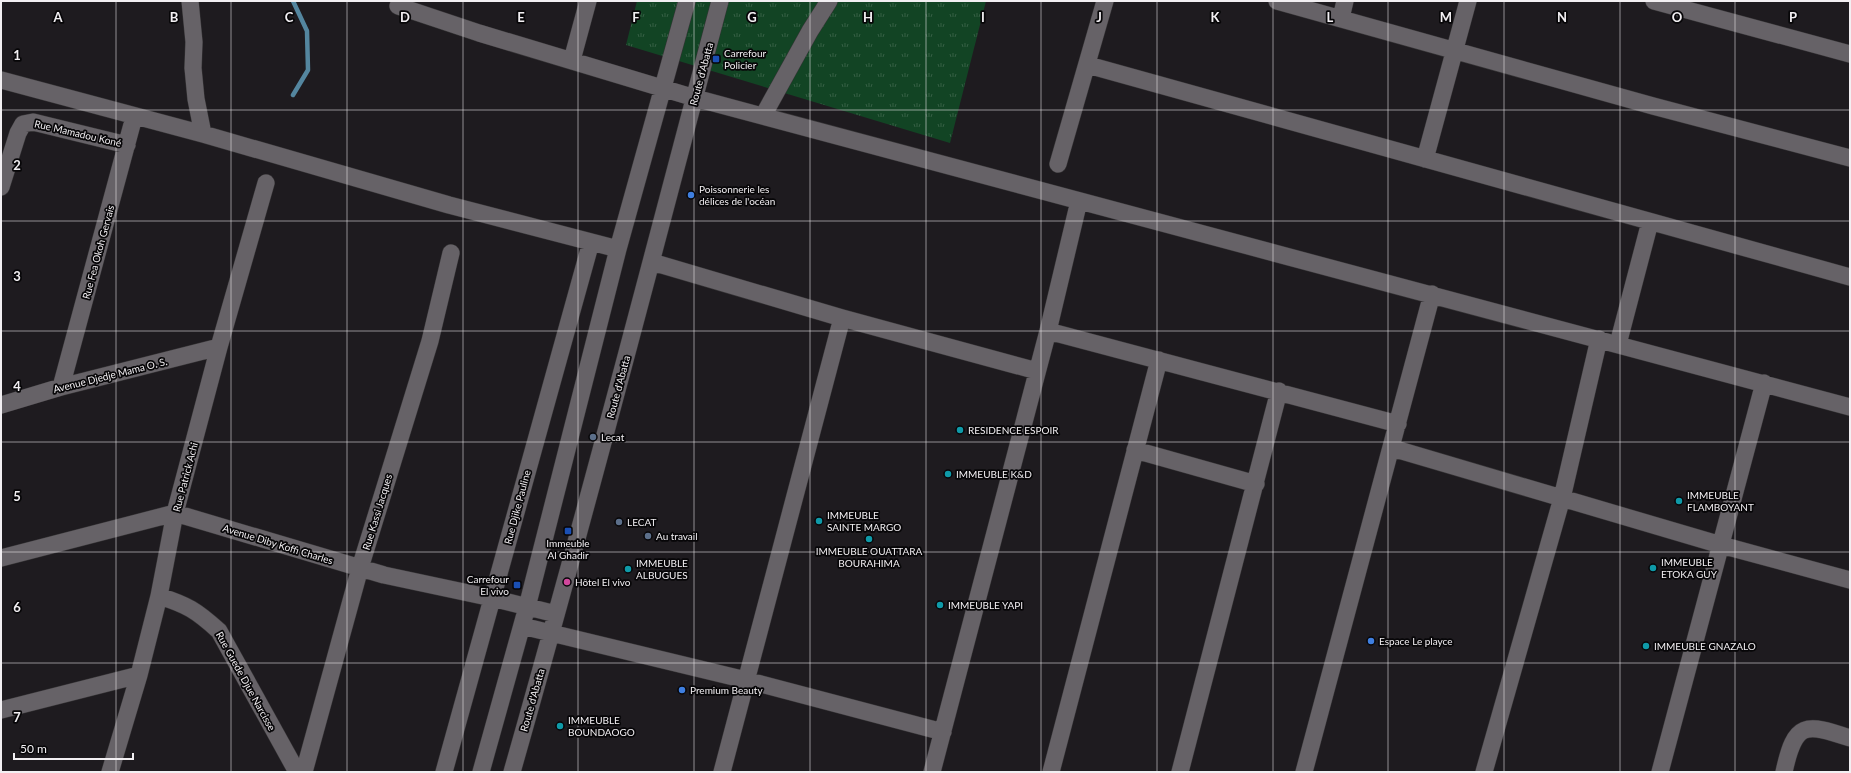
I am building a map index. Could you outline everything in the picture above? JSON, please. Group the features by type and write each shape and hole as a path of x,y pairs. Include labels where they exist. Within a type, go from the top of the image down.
{"street":[{"path":"190,1 194,42 193,68 196,99 204,134"},
{"path":"572,60 588,1"},
{"path":"481,772 527,607 618,249 687,1"},
{"name":"Route d'Abatta","path":"512,772 552,633 652,262 720,1"},
{"path":"764,116 810,31 829,1"},
{"path":"1058,164 1106,1"},
{"path":"1277,1 1341,18 1455,52 1850,158"},
{"path":"1341,18 1346,1"},
{"path":"1425,159 1468,1"},
{"path":"1654,1 1850,54"},
{"path":"398,6 479,33 695,98 1850,407"},
{"path":"1088,65 1650,222 1850,276"},
{"path":"1,80 134,117 204,134 449,205 618,249"},
{"name":"Rue Fea Okoh Gervais","path":"61,387 134,117"},
{"name":"Rue Mamadou Koné","path":"1,187 18,133 23,124 33,122 127,144"},
{"name":"Rue Patrick Achi","path":"110,772 139,675 159,596 175,513 219,347 266,183"},
{"path":"932,772 1048,331 1079,201"},
{"path":"1618,344 1650,222"},
{"name":"Rue Djike Pauline","path":"444,772 590,242"},
{"name":"Rue Kassi Jacques","path":"304,772 360,568 430,341 451,253"},
{"path":"652,262 842,318 1037,370"},
{"path":"1304,772 1432,294"},
{"path":"722,772 842,318"},
{"path":"1048,331 1279,391 1398,424"},
{"path":"1484,772 1562,498 1599,339"},
{"name":"Avenue Djedje Mama O. S.","path":"1,405 61,387 219,347"},
{"path":"1051,772 1159,360"},
{"path":"1660,772 1764,383"},
{"path":"1180,772 1279,391"},
{"path":"1392,448 1721,545 1850,580"},
{"path":"1135,450 1256,484"},
{"path":"1,558 175,513"},
{"name":"Avenue Diby Koffi Charles","path":"175,513 384,576 492,598 556,614"},
{"name":"Rue Guede Djue Narcisse","path":"159,596 186,605 200,614 218,631 297,772"},
{"path":"522,626 746,680 943,732"},
{"path":"1,710 139,675"},
{"path":"1784,772 1789,750 1796,737 1811,727 1819,728 1850,738"}],"green space":[{"path":"637,1 986,1 950,143 626,45"}],"waterway":[{"path":"293,1 307,31 308,70 293,95"}],"place":[{"name":"Carrefour Policier","path":"716,59"},
{"name":"Poissonnerie les délices de l'océan","path":"691,195"},
{"name":"RESIDENCE ESPOIR","path":"960,430"},
{"name":"Lecat","path":"593,437"},
{"name":"IMMEUBLE K&D","path":"948,474"},
{"name":"IMMEUBLE FLAMBOYANT","path":"1679,501"},
{"name":"IMMEUBLE SAINTE MARGO","path":"819,521"},
{"name":"LECAT","path":"619,522"},
{"name":"Immeuble Al Ghadir","path":"568,531"},
{"name":"Au travail","path":"648,536"},
{"name":"IMMEUBLE OUATTARA BOURAHIMA","path":"869,539"},
{"name":"IMMEUBLE ETOKA GUY","path":"1653,568"},
{"name":"IMMEUBLE ALBUGUES","path":"628,569"},
{"name":"Hôtel El vivo","path":"567,582"},
{"name":"Carrefour El vivo","path":"517,585"},
{"name":"IMMEUBLE YAPI","path":"940,605"},
{"name":"Espace Le playce","path":"1371,641"},
{"name":"IMMEUBLE GNAZALO","path":"1646,646"},
{"name":"Premium Beauty","path":"682,690"},
{"name":"IMMEUBLE BOUNDAOGO","path":"560,726"}]}
